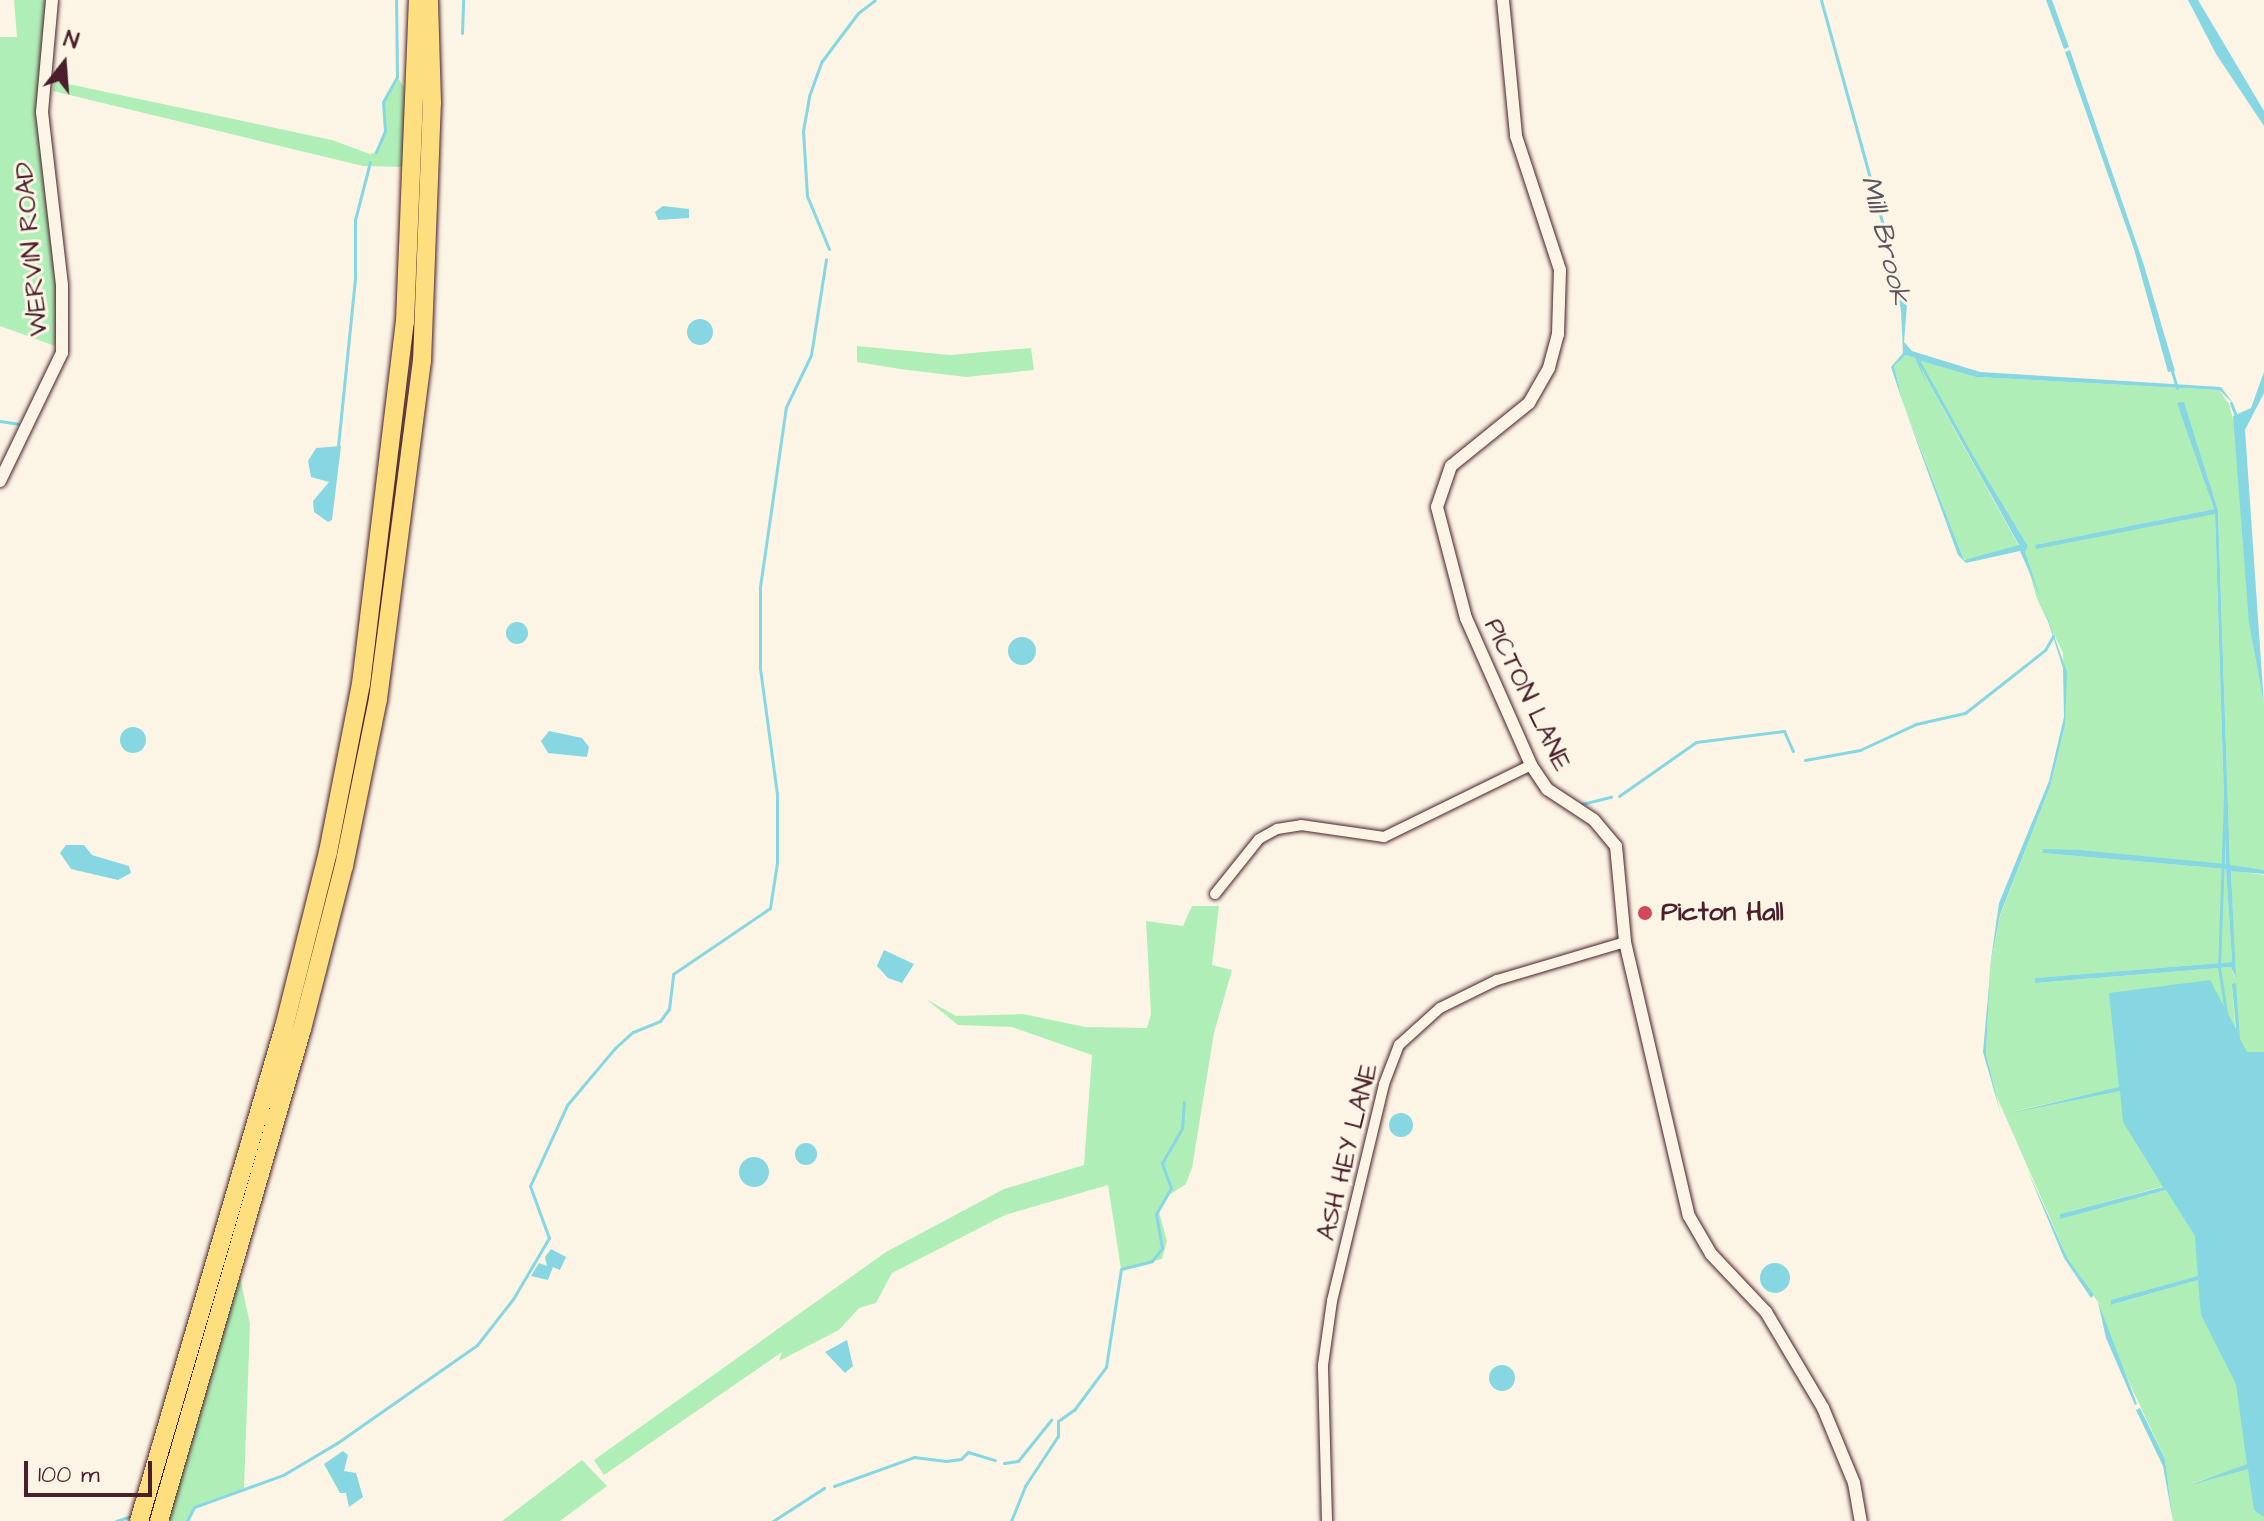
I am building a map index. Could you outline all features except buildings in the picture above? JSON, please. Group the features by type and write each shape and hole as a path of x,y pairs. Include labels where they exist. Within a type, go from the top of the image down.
{"highway":[{"path":"139,1521 284,1027 328,852 358,699 379,561 405,322 418,0"},
{"path":"159,1521 306,1014 344,866 378,699 422,361 432,103 429,0"}],"street":[{"name":"WERVIN ROAD","path":"0,481 62,353 62,285 42,112 52,0"},
{"name":"PICTON LANE","path":"1503,0 1511,110 1560,270 1558,334 1549,368 1529,403 1451,466 1442,479 1437,507 1466,618 1531,765 1547,789 1610,835 1625,942 1689,1216 1711,1254 1766,1312 1823,1408 1854,1483 1861,1521"},
{"path":"1215,894 1259,839 1277,829 1301,825 1384,837 1531,765"},
{"name":"ASH HEY LANE","path":"1327,1521 1323,1365 1330,1314 1384,1084 1399,1045 1440,1008 1497,980 1625,942"}],"green space":[{"path":"14,0 48,0 36,115 59,300 55,346 0,326 0,37 17,37"},
{"path":"397,77 404,87 406,167 363,166 53,91 54,81 332,140 370,154 376,152 385,132 383,102"},
{"path":"857,346 950,355 1031,348 1034,370 966,377 900,369 857,362"},
{"path":"1906,355 1915,358 1931,385 1917,359 1976,377 2219,390 2229,404 2238,438 2253,645 2264,705 2264,870 2230,866 2218,510 2184,403 2178,403 2214,509 2036,545 2215,513 2226,865 2081,850 2042,853 2226,869 2232,962 2036,978 2035,983 2231,967 2235,978 2231,870 2264,875 2264,1055 2242,1060 2232,984 2238,1061 2006,1113 2210,1071 2191,1179 2060,1214 2061,1218 2264,1164 2264,1258 2111,1301 2112,1305 2218,1274 2264,1460 2187,1485 2264,1464 2264,1521 2173,1521 2165,1459 2115,1352 2098,1302 2068,1259 1996,1095 1986,1054 1990,967 2000,916 2050,787 2065,726 2063,653 2037,599 2024,552 2028,546 1933,391 2019,546 1964,560 1903,403 1894,366"},
{"path":"1192,906 1219,906 1212,965 1232,970 1214,1033 1192,1168 1186,1184 1169,1195 1159,1212 1167,1241 1162,1259 1121,1269 1108,1185 1005,1215 892,1273 876,1303 859,1308 839,1330 779,1361 782,1352 604,1475 594,1460 886,1252 1004,1189 1084,1165 1092,1055 1012,1027 958,1025 926,999 956,1016 1023,1014 1085,1027 1147,1028 1151,1014 1146,921 1183,926"},
{"path":"240,1277 250,1324 244,1488 194,1506 187,1521 168,1521"},
{"path":"582,1460 607,1486 560,1521 502,1521"}],"water":[{"path":"2046,0 2052,0 2069,47 2064,49"},
{"path":"2188,0 2198,0 2264,111 2264,126 2216,54"},
{"path":"2070,50 2143,262 2175,371 2168,372 2134,249 2065,52"},
{"path":"663,206 689,209 689,218 658,220 655,212"},
{"path":"1885,226 1907,305 1904,342 1912,351 1980,372 2221,387 2233,403 2219,390 1976,377 1918,360 1928,387 1915,358 1906,355 1894,366 1903,403 1891,367 1903,353 1901,311"},
{"path":"700,319 709,323 713,332 709,341 700,345 691,341 687,332 691,323"},
{"path":"2264,372 2264,393 2245,430 2264,705 2249,623 2233,416 2251,408"},
{"path":"1933,390 2028,546 2025,552 2040,597 2020,551 1966,563 1958,555 1905,409 1964,560 2019,545"},
{"path":"2184,402 2218,510 2230,865 2264,870 2264,874 2231,871 2236,978 2231,967 2035,983 2035,978 2232,962 2226,869 2042,853 2043,849 2081,850 2226,864 2215,514 2036,549 2035,545 2214,509 2177,403"},
{"path":"341,446 332,520 328,522 314,512 313,501 329,482 311,477 308,461 316,448"},
{"path":"2043,605 2067,672 2065,726 2050,787 2000,915 1990,967 1999,903 2049,781 2064,717 2063,668"},
{"path":"517,622 525,625 528,633 525,641 517,644 509,641 506,633 509,625"},
{"path":"1022,637 1032,641 1036,651 1032,661 1022,665 1012,661 1008,651 1012,641"},
{"path":"133,727 142,731 146,740 142,749 133,753 124,749 120,740 124,731"},
{"path":"549,731 582,738 589,747 587,757 548,753 541,741"},
{"path":"66,845 84,845 92,855 129,866 131,873 118,880 71,869 60,853"},
{"path":"884,950 914,964 902,983 888,978 877,966"},
{"path":"1990,974 1986,1054 2001,1115 1983,1052"},
{"path":"2210,980 2236,1029 2232,984 2236,983 2240,1039 2247,1052 2264,1052 2264,1517 2254,1510 2248,1469 2187,1486 2247,1464 2236,1384 2201,1315 2198,1280 2111,1305 2111,1300 2198,1276 2195,1236 2166,1190 2060,1219 2060,1214 2163,1187 2123,1122 2120,1091 2006,1114 2119,1087 2109,993"},
{"path":"1401,1113 1412,1120 1413,1125 1406,1136 1401,1137 1390,1130 1389,1125 1396,1114"},
{"path":"806,1143 814,1146 817,1154 814,1162 806,1165 798,1162 795,1154 798,1146"},
{"path":"754,1157 765,1161 769,1172 765,1183 754,1187 743,1183 739,1172 743,1161"},
{"path":"2027,1169 2068,1259 2094,1295 2091,1298 2064,1258"},
{"path":"551,1249 566,1257 560,1270 553,1267 548,1280 531,1276 539,1263 547,1266 545,1257"},
{"path":"1775,1263 1786,1267 1790,1278 1786,1289 1775,1293 1764,1289 1760,1278 1764,1267"},
{"path":"2098,1302 2137,1404 2135,1405 2106,1338"},
{"path":"847,1340 853,1366 845,1373 825,1352"},
{"path":"1502,1365 1511,1369 1515,1378 1511,1387 1502,1391 1493,1387 1489,1378 1493,1369"},
{"path":"2140,1408 2165,1459 2173,1521 2163,1466 2136,1410"},
{"path":"343,1451 348,1455 344,1471 356,1473 363,1497 349,1507 346,1493 340,1493 324,1464"}],"waterway":[{"path":"376,152 385,131 383,102 397,77 396,0"},
{"path":"462,33 463,0"},
{"path":"829,249 807,196 803,131 809,96 822,61 858,13 875,0"},
{"name":"Mill Brook","path":"1821,0 1884,228"},
{"path":"338,446 355,278 355,220 370,162"},
{"path":"187,1521 194,1507 283,1475 337,1443 477,1345 513,1299 549,1238 530,1186 567,1105 615,1048 633,1032 660,1021 669,1009 673,974 770,908 777,863 777,794 760,668 760,587 786,407 811,355 826,259"},
{"name":"Mill Brook","path":"1917,358 1989,488"},
{"path":"2171,368 2177,388"},
{"path":"2231,403 2237,419"},
{"path":"0,421 18,424"},
{"path":"1805,760 1860,750 1916,724 1965,713 2045,650 2053,636"},
{"path":"1619,796 1696,742 1784,731 1793,751"},
{"path":"1582,804 1611,797"},
{"path":"2225,797 2219,967 2226,1012"},
{"path":"1011,1521 1025,1486 1058,1436 1058,1421 1074,1410 1106,1367 1121,1269 1152,1261 1162,1248 1156,1214 1171,1188 1162,1163 1182,1129 1184,1102"},
{"path":"1004,1463 1018,1461 1051,1420"},
{"path":"834,1486 914,1457 946,1461 961,1459 968,1452 995,1460"},
{"path":"773,1521 824,1488"},
{"path":"116,1521 131,1516"}],"place":[{"name":"Picton Hall","path":"1645,913"}]}
